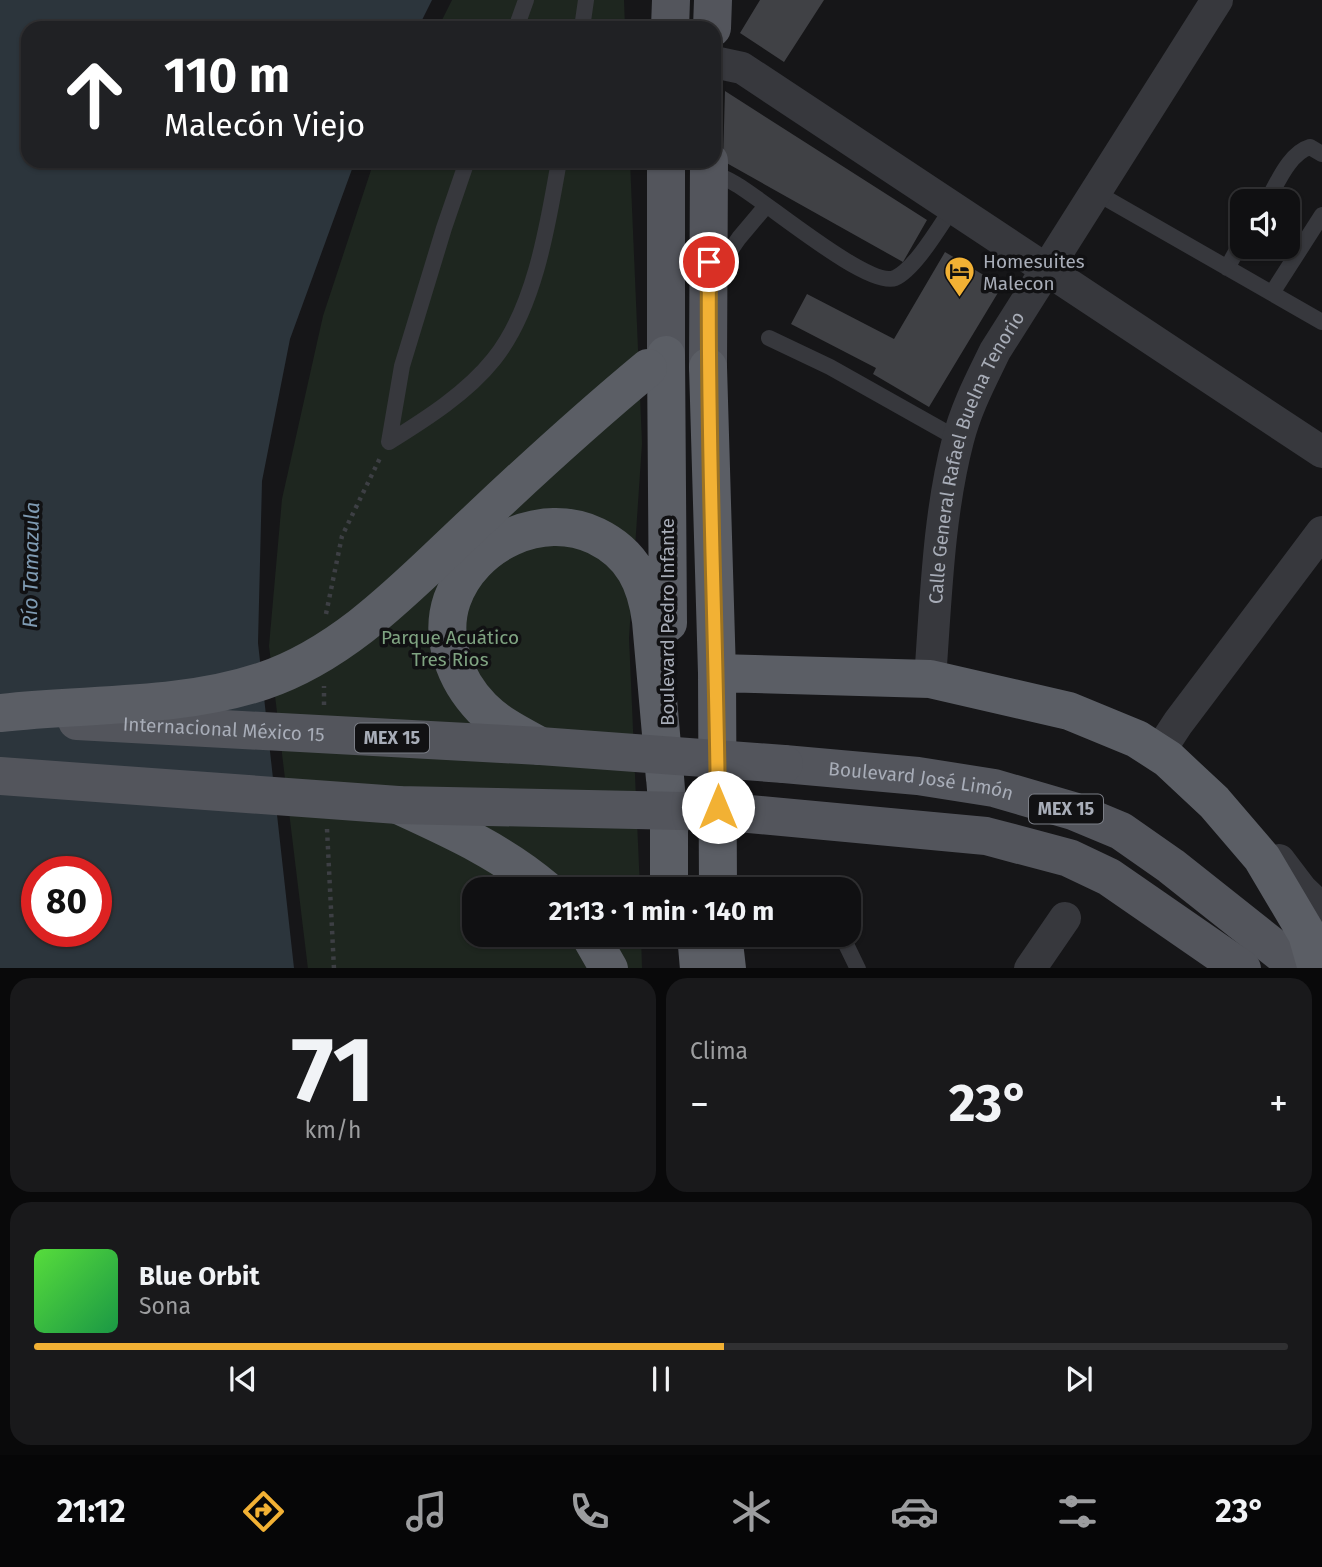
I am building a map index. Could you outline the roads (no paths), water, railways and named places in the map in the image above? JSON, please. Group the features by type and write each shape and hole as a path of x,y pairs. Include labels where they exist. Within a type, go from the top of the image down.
{"highway":[{"path":"0,715 183,698 239,688 303,664 343,638 384,606 559,444 657,362"},
{"name":"Boulevard Pedro Infante","path":"657,362 668,675 665,779 672,831 670,877"},
{"path":"708,367 717,673 718,877"},
{"path":"540,746 500,723 482,708 458,674 448,638 448,619 452,599 479,558 510,537 550,527 571,528 586,531 610,543 627,558 643,583 648,598 665,779"},
{"path":"717,673 930,679 1069,712 1137,739 1163,756 1214,802 1262,858 1307,934 1317,968"},
{"path":"398,804 504,858 529,877"},
{"path":"672,831 682,846 688,877"},
{"path":"597,947 609,968"},
{"path":"672,947 674,968"},
{"path":"697,947 699,968"},
{"path":"725,947 727,968"}],"main road":[{"path":"670,21 671,0"},
{"path":"712,21 713,0"},
{"path":"657,362 666,168"},
{"path":"708,367 709,168"},
{"name":"Internacional México 15","path":"0,715 540,746 784,764"},
{"name":"Boulevard José Limón","path":"784,764 931,778 994,788 1073,811 1121,831 1301,968"},
{"name":"MEX 15","path":"0,776 398,804 728,812 986,836 1069,858 1109,877 1242,968"}],"street":[{"name":"Calle General Rafael Buelna Tenorio","path":"930,679 942,538 958,439 972,397 995,351 1217,0"},
{"path":"721,64 742,68 1322,452"},
{"path":"1322,532 1186,713 1163,756 1206,774 1224,788 1301,889 1322,909"},
{"path":"1030,968 1065,918"}],"lane":[{"path":"518,21 526,0"},
{"path":"583,21 586,0"},
{"path":"1274,189 1293,158 1303,149 1310,147 1322,154"},
{"path":"465,168 402,366 389,442 455,395 481,373 501,349 528,295 550,213 558,168"},
{"path":"711,168 857,268 883,279 892,279 905,270 953,207"},
{"path":"1095,192 1322,323"},
{"path":"709,285 720,264 766,206"},
{"path":"1272,293 1322,215"},
{"path":"1227,268 1232,259"},
{"path":"769,338 830,367 958,439"},
{"path":"848,947 858,968"}],"water":[{"name":"Río Tamazula","path":"0,0 432,0 422,21 21,21 21,168 352,168 290,339 262,481 258,643 294,968 0,968"}],"place":[{"name":"Homesuites Malecon","path":"960,299"}],"park label":[{"name":"Parque Acuático Tres Rios","path":"450,648"}]}
